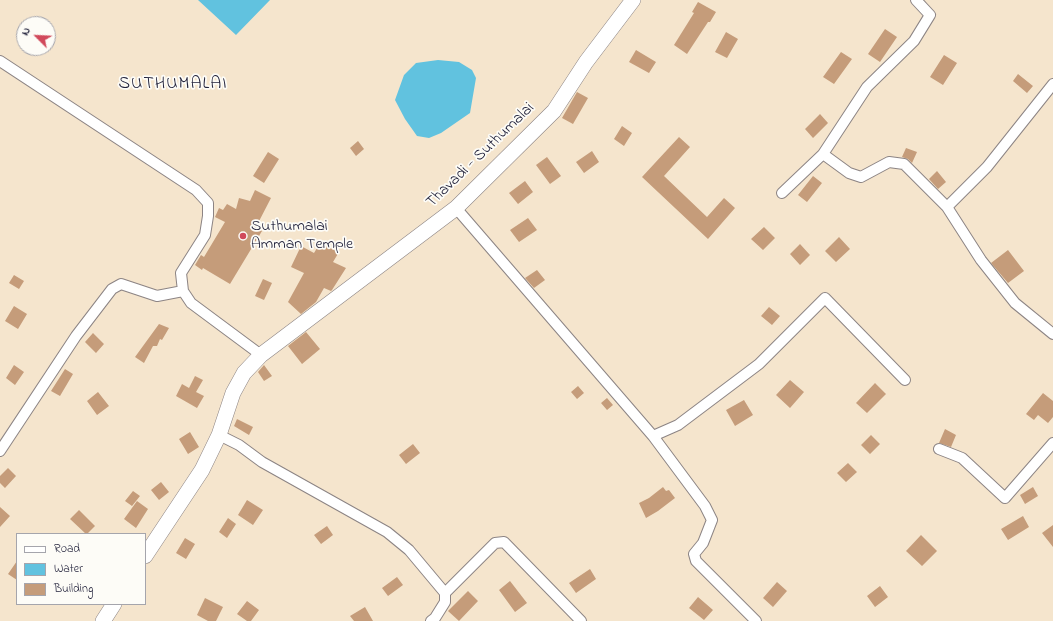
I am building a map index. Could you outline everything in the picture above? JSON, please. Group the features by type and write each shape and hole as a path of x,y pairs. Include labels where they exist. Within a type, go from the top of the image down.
{"main road":[{"name":"Thavadi - Suthumalai","path":"146,554 202,470 219,434 233,393 244,373 261,355 456,208 554,111 586,62 633,0"},
{"path":"103,621 113,605"}],"street":[{"path":"782,193 823,154 867,87 914,41 930,15 916,0"},
{"path":"0,61 196,190 208,203 208,216 205,235 181,273 184,291 191,303 261,355"},
{"path":"947,207 987,167 1053,84"},
{"path":"823,154 849,173 861,177 889,162 904,164 947,207 981,260 1015,303 1053,334"},
{"path":"456,208 652,436 705,506 712,520 703,543 694,554 696,561 756,621"},
{"path":"0,451 76,336 112,289 121,284 157,296 184,291"},
{"path":"652,436 678,424 759,364 825,298 905,380"},
{"path":"219,434 239,445 262,462 387,532 408,550 445,593 445,602 435,618 431,621"},
{"path":"939,449 962,458 1005,498 1053,443"},
{"path":"445,593 495,543 504,542 581,621"}],"water":[{"path":"198,0 270,0 236,35"},
{"path":"438,60 459,62 472,70 476,78 470,113 441,133 429,138 417,136 405,119 395,100 404,75 416,63"}],"building":[{"path":"698,2 716,12 687,54 674,45 694,13 692,12"},
{"path":"885,29 897,37 880,62 868,54"},
{"path":"726,32 738,39 727,58 715,52"},
{"path":"636,50 656,62 649,73 629,62"},
{"path":"841,52 852,59 834,84 823,77"},
{"path":"944,55 957,63 943,85 930,77"},
{"path":"1018,74 1033,86 1027,93 1013,81"},
{"path":"577,92 588,98 573,124 562,118"},
{"path":"820,114 828,123 813,138 805,129"},
{"path":"622,126 632,133 624,146 614,139"},
{"path":"679,137 690,147 664,176 707,217 724,198 735,208 708,239 642,177"},
{"path":"358,141 364,149 356,156 350,148"},
{"path":"906,148 917,152 912,163 908,159 902,157"},
{"path":"592,151 599,162 584,173 576,162"},
{"path":"268,152 279,159 264,183 253,176"},
{"path":"547,157 561,176 550,184 536,165"},
{"path":"937,171 946,182 938,189 929,179"},
{"path":"813,176 822,183 807,202 798,195"},
{"path":"525,181 533,192 518,204 509,193"},
{"path":"255,190 271,198 256,227 262,231 230,284 195,265 201,255 204,257 225,222 215,217 219,208 223,210 227,204 236,209 239,198 250,201"},
{"path":"528,218 537,230 519,242 510,230"},
{"path":"764,227 775,238 763,250 751,239"},
{"path":"839,237 850,249 836,262 825,251"},
{"path":"320,243 339,252 333,262 346,268 332,290 331,291 324,288 316,302 301,314 288,302 304,273 291,267 301,246 314,253"},
{"path":"800,244 810,255 800,265 790,254"},
{"path":"1008,250 1024,271 1008,283 991,263"},
{"path":"537,270 545,280 534,288 525,278"},
{"path":"14,275 24,281 19,289 9,283"},
{"path":"263,279 272,283 264,300 255,296"},
{"path":"14,306 27,314 18,329 5,321"},
{"path":"769,307 780,316 772,325 761,316"},
{"path":"159,324 169,328 162,340 160,339 157,346 153,346 144,363 135,357"},
{"path":"306,332 320,349 302,364 288,346"},
{"path":"93,333 104,344 96,353 85,342"},
{"path":"14,365 24,372 15,385 6,378"},
{"path":"264,365 272,376 264,381 258,372"},
{"path":"65,369 73,374 60,396 51,391"},
{"path":"195,376 203,380 196,392 204,396 197,408 176,396 182,384 189,388"},
{"path":"790,380 804,392 790,408 776,395"},
{"path":"875,383 886,394 867,413 856,403"},
{"path":"578,386 584,393 577,399 571,392"},
{"path":"98,392 109,406 97,415 87,401"},
{"path":"1043,393 1053,401 1053,417 1048,423 1038,415 1034,420 1026,414"},
{"path":"607,398 613,405 607,410 601,403"},
{"path":"744,400 753,415 735,426 726,410"},
{"path":"237,419 253,427 249,435 234,426"},
{"path":"945,429 956,435 951,447 939,443"},
{"path":"190,432 199,447 188,454 179,439"},
{"path":"871,435 880,444 870,454 861,445"},
{"path":"413,444 420,453 406,464 399,455"},
{"path":"848,463 857,472 846,482 837,473"},
{"path":"8,468 16,476 5,488 0,483 0,476"},
{"path":"161,482 169,492 159,500 151,490"},
{"path":"663,487 666,491 669,490 675,498 646,518 639,503 649,498"},
{"path":"1033,487 1038,496 1025,504 1020,495"},
{"path":"133,491 140,496 132,506 125,501"},
{"path":"247,500 263,510 253,525 238,515"},
{"path":"137,501 148,509 136,528 124,519"},
{"path":"0,507 10,516 0,527"},
{"path":"79,510 95,526 88,533 85,533 70,519"},
{"path":"1023,516 1029,527 1008,540 1001,529"},
{"path":"228,518 236,524 227,538 219,532"},
{"path":"1053,525 1053,547 1042,533"},
{"path":"327,526 333,535 321,544 314,535"},
{"path":"921,535 937,551 922,566 906,551"},
{"path":"185,538 195,544 186,559 176,553"},
{"path":"16,562 16,579 8,574"},
{"path":"590,569 596,579 576,593 569,583"},
{"path":"397,577 403,585 388,596 382,588"},
{"path":"510,581 527,603 515,612 499,590"},
{"path":"777,582 787,591 773,607 763,598"},
{"path":"880,586 888,597 875,607 867,596"},
{"path":"468,591 478,601 459,621 448,611"},
{"path":"698,597 713,610 704,620 689,608"},
{"path":"205,598 223,607 216,621 208,621 197,615"},
{"path":"247,601 259,610 251,621 247,621 237,614"},
{"path":"365,607 373,621 354,621 350,616"}],"place":[{"name":"Suthumalai Amman Temple","path":"243,236"}],"district":[{"name":"SUTHUMALAI","path":"173,85"}]}
